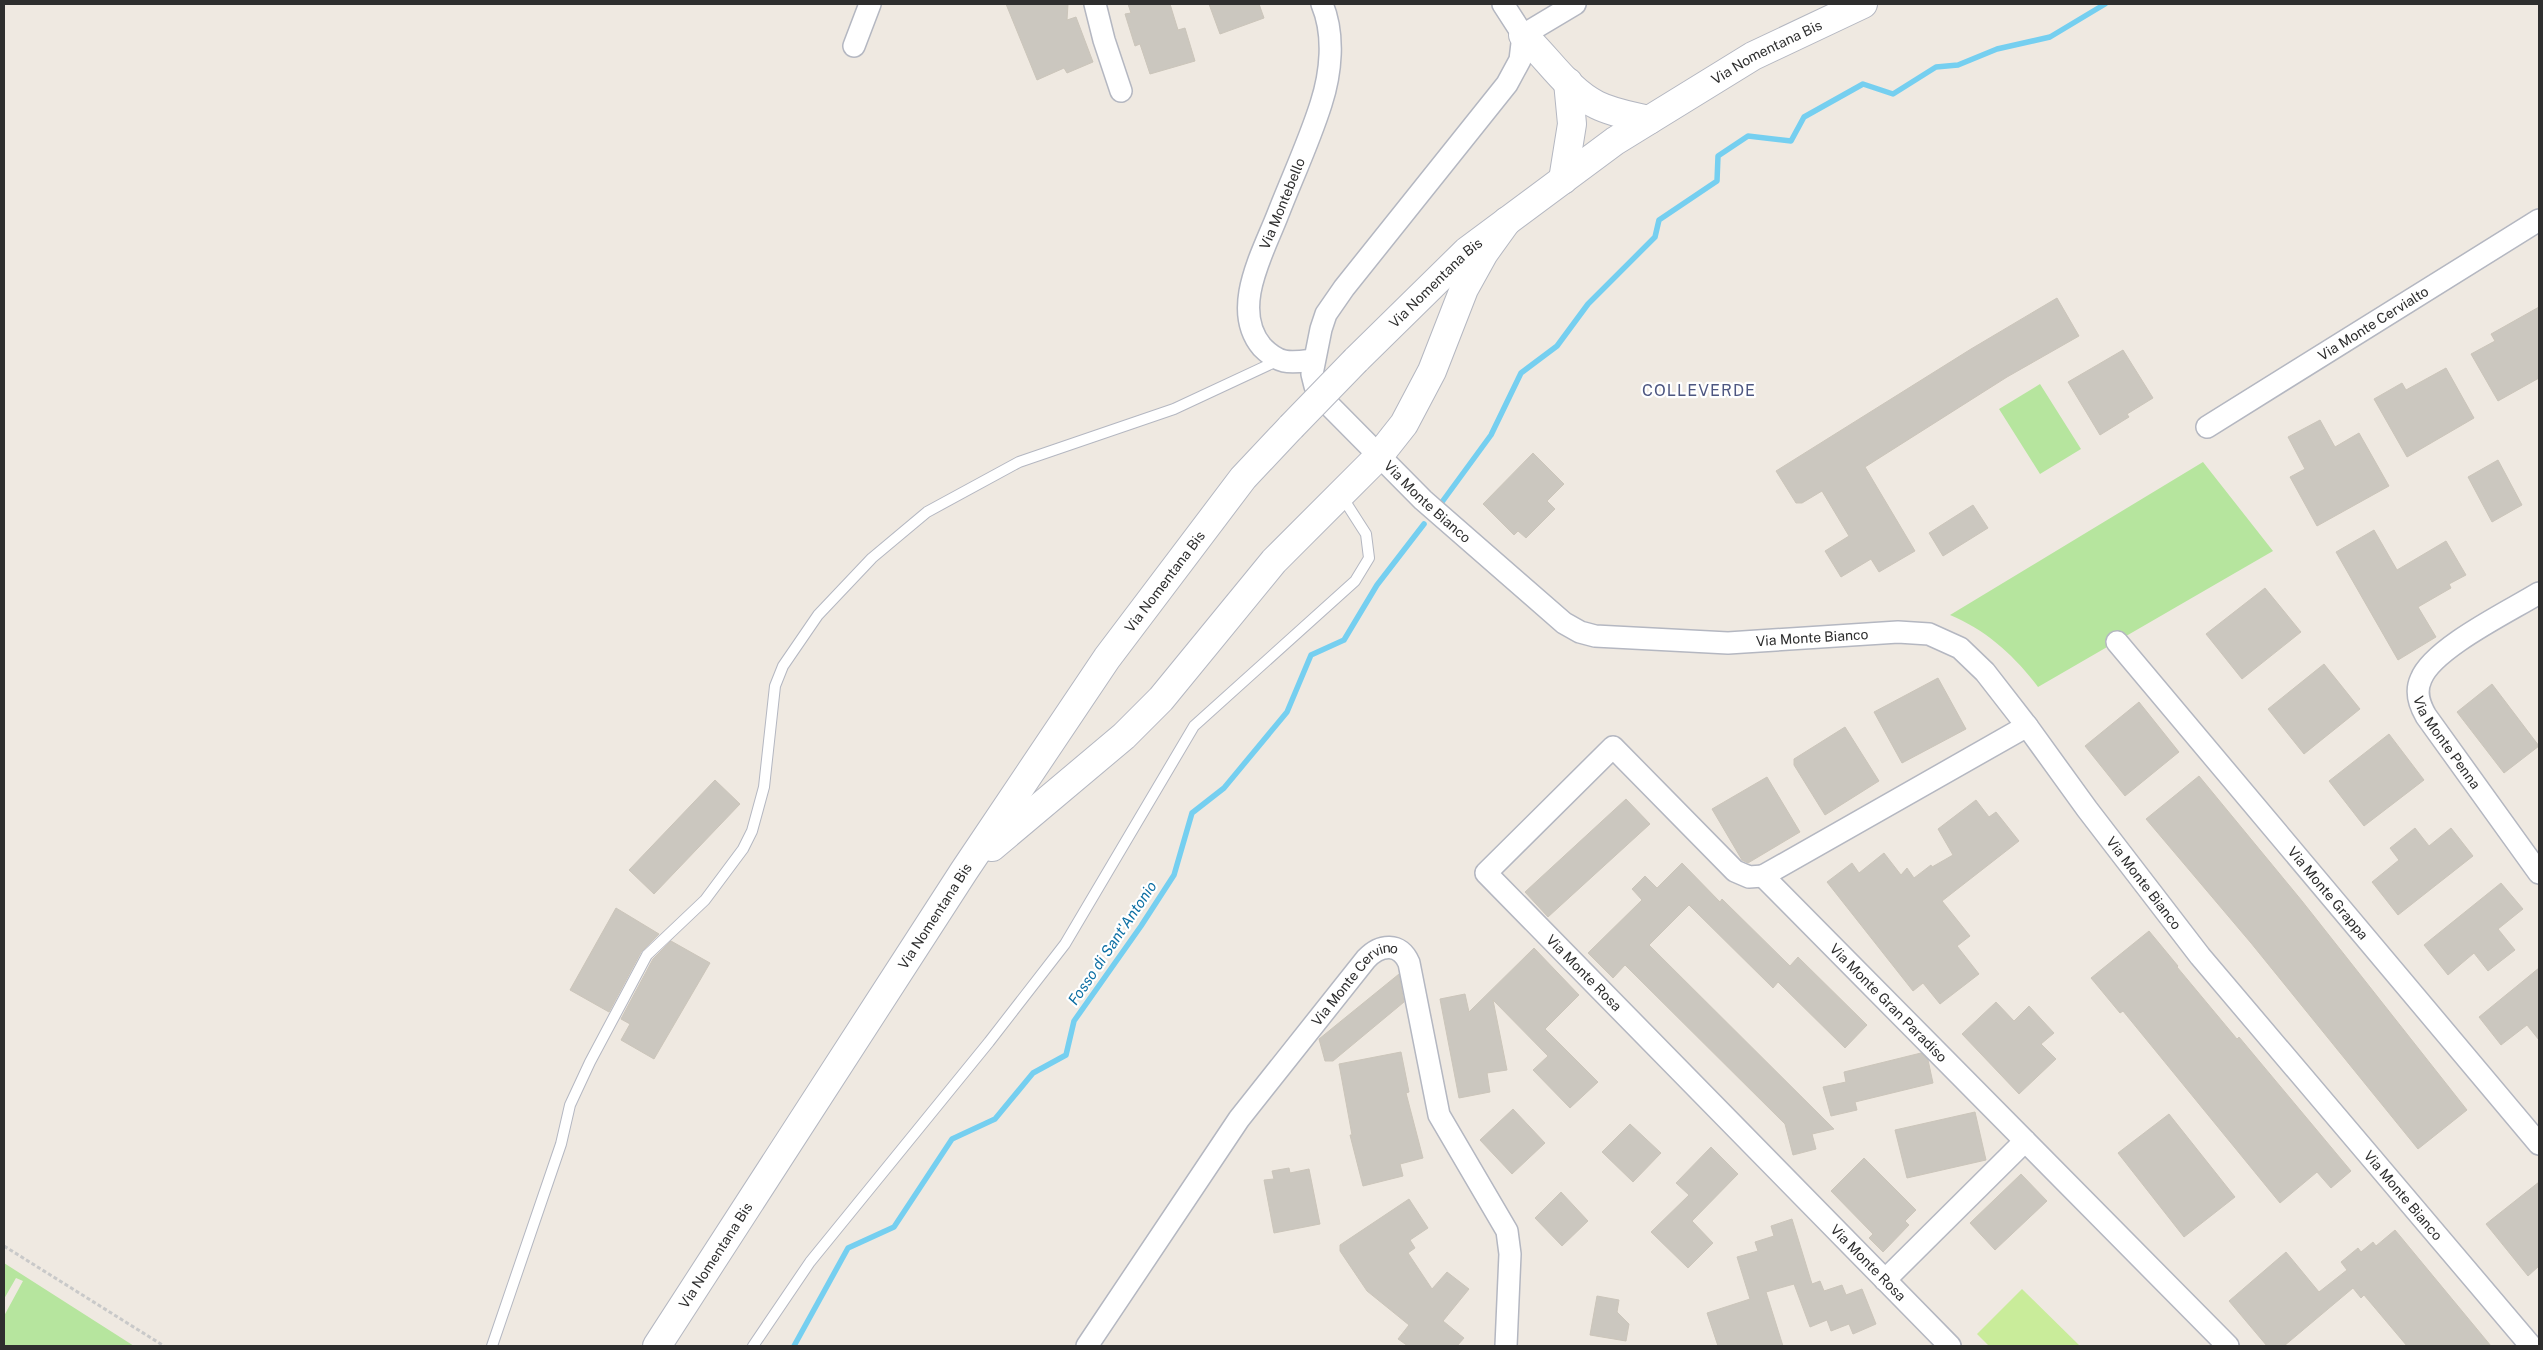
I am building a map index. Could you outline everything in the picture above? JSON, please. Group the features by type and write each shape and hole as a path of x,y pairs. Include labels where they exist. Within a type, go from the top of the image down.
{"main road":[{"name":"Via Nomentana Bis","path":"657,1346 964,871 1113,650 1243,478 1356,360 1467,251 1615,141 1754,56 1863,4"},
{"path":"1523,35 1568,82 1601,107 1649,120"},
{"path":"1563,180 1572,124 1568,82"},
{"path":"964,871 1124,736 1161,699 1274,561 1378,457 1409,415 1432,372 1464,289 1484,253 1508,221"}],"street":[{"path":"854,46 870,4"},
{"path":"1095,4 1104,40 1121,91"},
{"name":"Via Montebello","path":"1279,360 1266,350 1252,330 1249,320 1250,294 1253,278 1321,104 1328,72 1330,39 1329,25 1322,4"},
{"path":"1503,4 1523,35 1575,4"},
{"name":"Via Monte Bianco","path":"1523,35 1520,60 1507,84 1344,288 1326,314 1312,374 1315,386 1325,401 1378,457 1494,564 1564,623 1580,632 1595,636 1728,643 1898,632 1929,634 1960,648 1974,660 2027,726 2087,809 2200,956 2531,1346"},
{"name":"Via Monte Cervialto","path":"2207,427 2539,220"},
{"path":"1279,360 1285,362 1314,360"},
{"name":"Via Monte Penna","path":"2539,593 2444,652 2421,678 2418,694 2426,716 2539,873"},
{"name":"Via Monte Grappa","path":"2117,642 2539,1144"},
{"path":"1763,876 2027,726"},
{"name":"Via Monte Rosa","path":"1763,876 1749,877 1735,871 1613,747 1486,873 1950,1346"},
{"name":"Via Monte Gran Paradiso","path":"1763,876 2228,1346"},
{"name":"Via Monte Cervino","path":"1087,1346 1239,1119 1366,959 1378,949 1388,947 1402,951 1409,963 1439,1115 1507,1232 1510,1254 1506,1346"},
{"path":"1885,1280 2025,1141"}],"lane":[{"path":"492,1346 561,1144 570,1105 590,1062 646,955 705,900 743,849 752,831 764,787 775,686 783,666 818,615 872,558 927,512 1019,462 1174,409 1279,360"},
{"path":"753,1346 810,1262 989,1042 1065,944 1194,726 1355,581 1369,558 1366,534 1341,495"}],"path":[{"path":"4,1246 164,1346"}],"green space":[{"path":"2040,384 2081,449 2040,474 1999,409"},
{"path":"2203,462 2273,551 2038,687 2009,654 1987,636 1976,628 1950,615"},
{"path":"4,1263 134,1346 4,1346 4,1316 23,1281 16,1278 4,1299"},
{"path":"2022,1289 2080,1346 1989,1346 1977,1334"}],"building":[{"path":"1006,4 1068,4 1067,20 1076,17 1093,62 1067,73 1064,68 1037,80"},
{"path":"1128,4 1170,4 1178,30 1185,28 1195,61 1150,74 1140,44 1135,46 1125,14 1131,13"},
{"path":"1209,4 1259,4 1264,18 1220,34"},
{"path":"2057,298 2079,336 2007,377 1865,467 1915,551 1879,572 1871,559 1841,577 1825,551 1849,536 1822,491 1802,503 1796,503 1776,471 1971,349"},
{"path":"2539,307 2539,378 2498,401 2471,354 2495,341 2491,334"},
{"path":"2123,350 2153,398 2127,414 2129,417 2100,435 2068,382"},
{"path":"2446,368 2474,418 2407,457 2374,399 2402,383 2406,390"},
{"path":"2320,420 2335,447 2359,433 2389,486 2317,526 2290,477 2305,469 2288,437"},
{"path":"1533,453 1564,484 1547,501 1555,509 1526,538 1518,531 1514,535 1483,504"},
{"path":"2498,460 2522,505 2492,522 2468,477"},
{"path":"1973,505 1988,528 1943,556 1929,533"},
{"path":"2374,530 2397,570 2446,541 2466,575 2449,584 2451,588 2418,607 2436,637 2398,660 2336,552"},
{"path":"2265,588 2301,632 2242,679 2206,634"},
{"path":"2324,664 2360,709 2304,754 2268,709"},
{"path":"1938,678 1966,729 1902,763 1874,712"},
{"path":"2492,684 2539,746 2504,773 2457,712"},
{"path":"2139,702 2179,752 2125,796 2085,746"},
{"path":"1845,727 1879,781 1825,815 1794,765 1794,759"},
{"path":"2389,734 2424,780 2364,826 2329,781"},
{"path":"2199,776 2302,901 2467,1110 2418,1149 2251,943 2146,819"},
{"path":"1767,777 1800,832 1748,863 1742,860 1712,809"},
{"path":"715,780 740,804 654,894 629,870"},
{"path":"1626,799 1650,824 1548,917 1525,892"},
{"path":"1976,800 1989,817 1996,812 2019,841 1942,901 1970,936 1957,946 1979,974 1940,1004 1923,983 1913,991 1827,882 1852,863 1859,873 1884,853 1901,875 1907,868 1914,878 1931,865 1932,867 1953,855 1938,829"},
{"path":"2415,828 2429,846 2451,828 2473,856 2398,915 2372,882 2399,860 2390,848"},
{"path":"1682,863 1720,902 1722,899 1790,966 1798,957 1867,1025 1845,1048 1778,982 1773,988 1689,905 1649,945 1834,1129 1812,1134 1816,1149 1793,1155 1785,1124 1625,965 1613,978 1588,953 1642,900 1632,889 1645,876 1657,888"},
{"path":"2501,883 2523,909 2498,929 2515,950 2488,971 2474,953 2448,975 2424,945"},
{"path":"616,908 659,934 641,952 609,1012 570,990"},
{"path":"2149,931 2237,1039 2239,1037 2351,1171 2331,1188 2317,1172 2280,1203 2123,1011 2120,1013 2091,978"},
{"path":"671,941 710,963 654,1059 621,1040 630,1024 621,1019 653,959"},
{"path":"1534,948 1579,995 1545,1029 1598,1082 1570,1108 1533,1070 1548,1056 1493,1000 1507,1070 1487,1073 1490,1092 1459,1098 1440,999 1465,994 1469,1012"},
{"path":"2539,968 2539,1040 2527,1025 2501,1045 2479,1017"},
{"path":"1399,974 1404,1002 1333,1061 1325,1061 1319,1039"},
{"path":"1996,1002 2014,1021 2029,1006 2054,1033 2041,1044 2056,1059 2019,1094 1962,1034"},
{"path":"1401,1052 1409,1092 1406,1093 1423,1158 1400,1164 1403,1176 1363,1186 1350,1135 1352,1135 1339,1064"},
{"path":"1921,1053 1928,1060 1933,1083 1855,1102 1857,1110 1831,1116 1823,1087 1846,1082 1844,1072"},
{"path":"1513,1109 1545,1143 1512,1174 1480,1140"},
{"path":"1975,1112 1986,1160 1907,1178 1895,1130"},
{"path":"2169,1114 2235,1197 2184,1237 2118,1153"},
{"path":"1630,1124 1661,1153 1633,1182 1602,1152"},
{"path":"1711,1147 1738,1174 1692,1221 1713,1243 1688,1268 1651,1232 1689,1195 1676,1183"},
{"path":"1864,1158 1916,1210 1905,1221 1909,1225 1883,1252 1869,1238 1873,1234 1831,1191"},
{"path":"1289,1168 1290,1173 1309,1169 1320,1224 1274,1233 1264,1180 1274,1179 1272,1171"},
{"path":"2021,1174 2047,1201 1995,1250 1970,1223"},
{"path":"2539,1182 2539,1266 2528,1276 2486,1224"},
{"path":"1561,1192 1588,1221 1562,1246 1535,1218"},
{"path":"1409,1199 1428,1228 1410,1240 1415,1248 1408,1253 1432,1289 1447,1272 1469,1289 1443,1321 1464,1338 1457,1346 1408,1346 1398,1339 1409,1325 1367,1291 1340,1251 1340,1245"},
{"path":"1792,1219 1812,1284 1820,1281 1824,1291 1842,1285 1846,1295 1862,1289 1876,1324 1853,1334 1849,1324 1831,1331 1827,1320 1810,1327 1794,1284 1766,1292 1783,1346 1718,1346 1707,1313 1750,1299 1737,1257 1758,1251 1755,1242 1774,1236 1771,1226"},
{"path":"2395,1230 2491,1346 2407,1346 2364,1295 2361,1298 2353,1288 2284,1346 2267,1346 2229,1301 2286,1252 2319,1292 2347,1270 2341,1262 2358,1248 2361,1252 2373,1242 2376,1246"},
{"path":"1597,1296 1619,1300 1617,1312 1629,1324 1626,1341 1590,1335"}],"waterway":[{"name":"Fosso di Sant'Antonio","path":"1442,502 1491,435 1521,373 1557,346 1588,304 1655,237 1659,220 1717,181 1718,156 1748,136 1791,141 1804,117 1863,84 1893,94 1936,67 1958,65 1997,49 2050,37 2105,4"},
{"name":"Fosso di Sant'Antonio","path":"794,1346 848,1248 894,1227 952,1139 995,1119 1033,1073 1066,1055 1074,1021 1141,926 1174,875 1192,813 1224,788 1287,712 1311,655 1344,640 1377,585 1424,524"}],"district":[{"name":"COLLEVERDE","path":"1699,390"}]}
